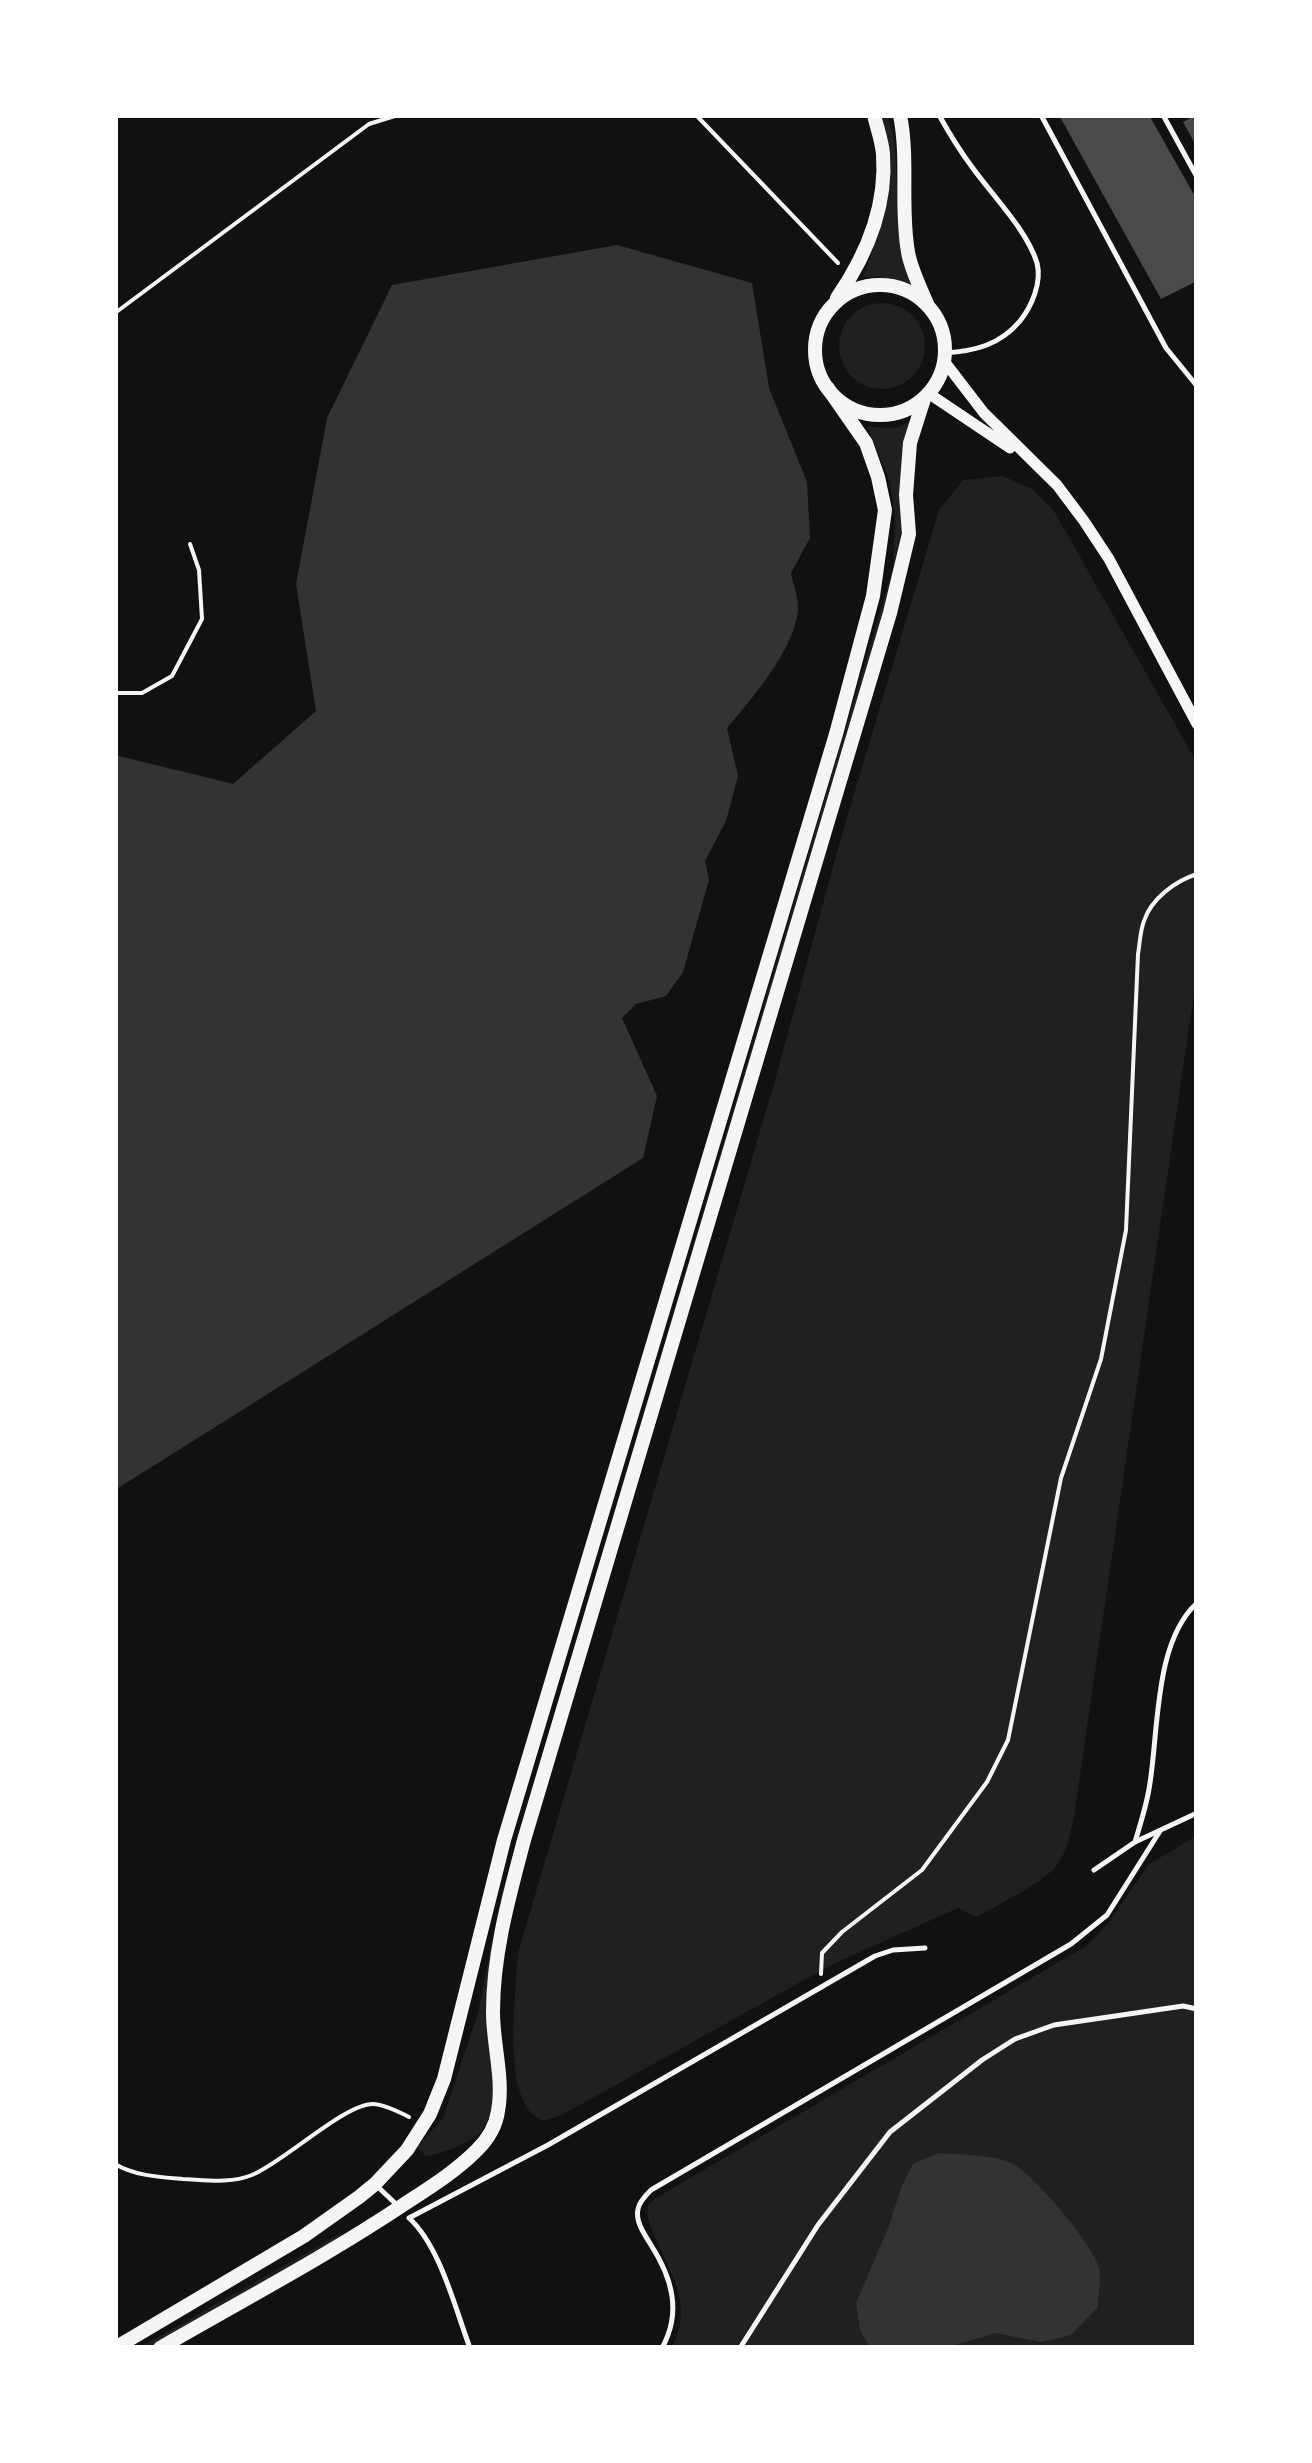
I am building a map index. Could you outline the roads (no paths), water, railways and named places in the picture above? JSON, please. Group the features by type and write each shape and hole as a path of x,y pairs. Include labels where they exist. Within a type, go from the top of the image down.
{"main road":[{"path":"115,2348 304,2236 375,2184 407,2150 424,2124 444,2079 504,1840 830,753 872,596 885,510 878,477 866,443 826,387 817,368 814,346 819,325 851,277 872,235 882,192 883,152 874,115"},
{"path":"160,2348 404,2212 479,2148 498,2113 501,2089 492,2017 503,1920 890,613 909,534 906,496 910,443 944,357 938,320 928,306 909,256 904,209 905,142 900,115"},
{"path":"831,306 848,293 868,286 890,286 911,292 928,306"},
{"path":"826,387 861,412 882,415 902,411 926,396"}],"street":[{"path":"944,357 984,413 1057,485 1109,559 1197,724"},
{"path":"926,396 993,434 1057,485"}],"lane":[{"path":"939,115 974,170 998,198 1038,265 1035,292 1017,324 989,346 944,357"},
{"path":"1041,115 1166,348 1197,386"},
{"path":"1164,115 1197,177"},
{"path":"1135,1842 1149,1792 1164,1670 1176,1635 1197,1603"},
{"path":"1094,1870 1135,1842 1197,1814"},
{"path":"662,2348 674,2322 672,2296 662,2262 640,2227 637,2210 642,2199 651,2190 1072,1944 1107,1915 1160,1831"},
{"path":"404,2212 548,2144 875,1956 924,1948"},
{"path":"740,2348 818,2225 890,2132 982,2060 1016,2040 1054,2026 1184,2006 1197,2009"},
{"path":"375,2184 423,2230 470,2348"}]}
